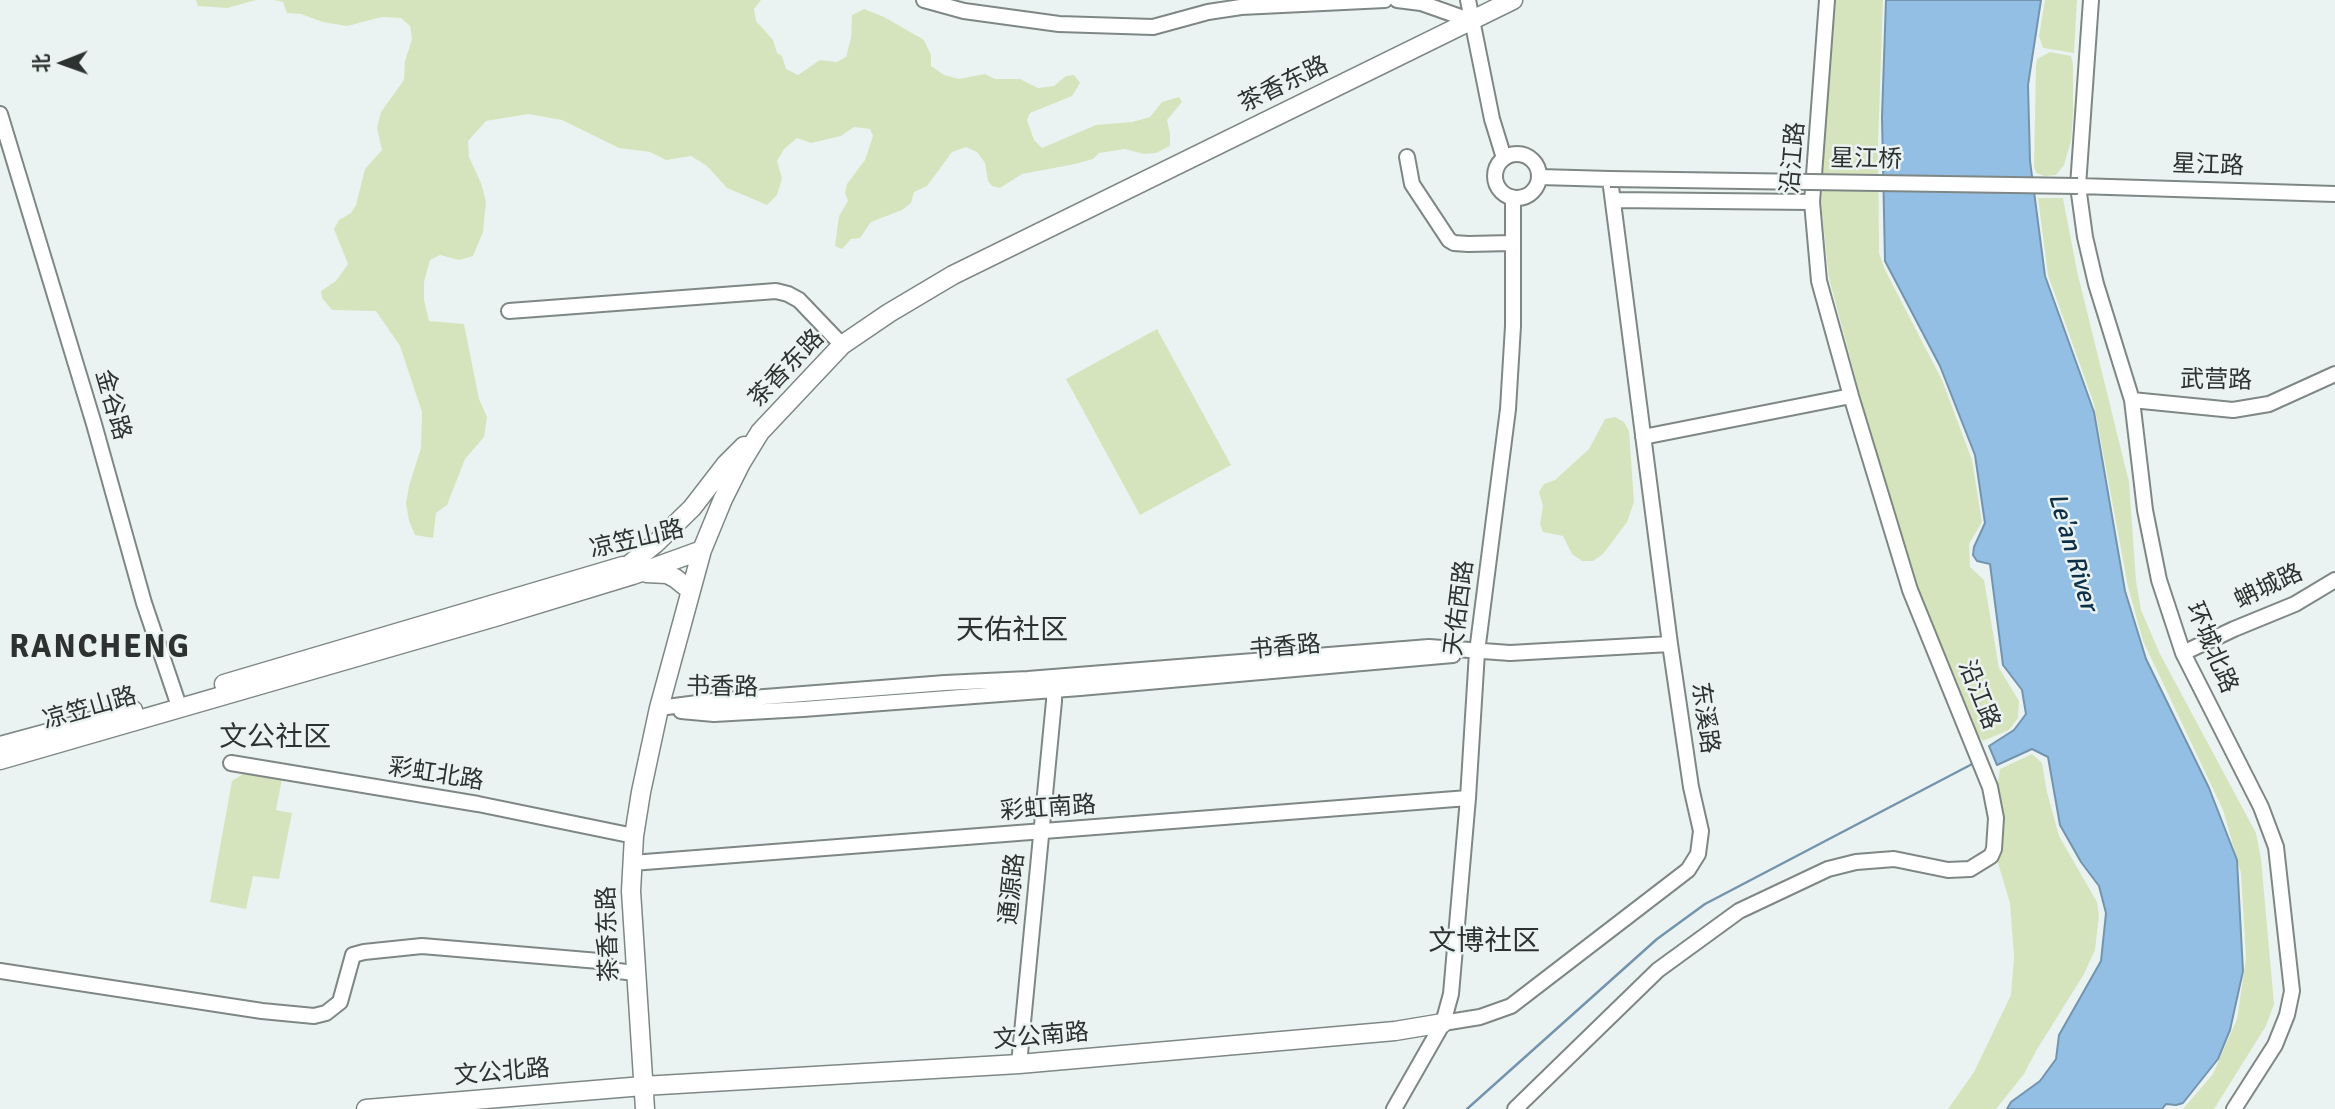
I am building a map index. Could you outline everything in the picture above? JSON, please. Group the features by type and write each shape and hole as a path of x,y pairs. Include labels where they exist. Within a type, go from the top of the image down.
{"main road":[{"name":"茶香东路","path":"645,1109 635,973 632,863 641,792 659,708 702,550 729,487 760,432 842,345 953,275 1513,0"},
{"path":"631,570 692,508 726,464 760,432"},
{"name":"凉笠山路","path":"0,760 179,703 702,550"},
{"path":"631,570 667,574 690,590"},
{"name":"凉笠山路","path":"0,746 179,703"},
{"name":"文公南路","path":"643,1086 1018,1064 1395,1031 1443,1023"},
{"name":"文公北路","path":"366,1109 643,1086"}],"street":[{"path":"924,0 964,11 1059,24 1153,27 1209,12 1241,7 1385,0"},
{"path":"1397,0 1421,3 1472,21"},
{"path":"1468,0 1492,119 1504,158"},
{"name":"沿江路","path":"1515,1109 1658,970 1739,911 1828,869 1856,862 1894,859 1948,870 1970,869 1991,856 1996,840 1996,818 1990,788 1910,590 1819,281 1812,202 1827,0"},
{"name":"环城北路","path":"2091,0 2078,186 2085,237 2096,284 2132,400 2146,510 2159,580 2183,653 2260,807 2276,847 2292,991 2287,1015 2275,1045 2234,1109"},
{"name":"金谷路","path":"0,114 94,424 144,603 179,703"},
{"path":"1510,155 1524,155 1535,163 1540,177 1531,194 1519,199 1513,198 1502,192 1496,181 1496,169 1504,158 1510,155"},
{"path":"1407,157 1412,184 1449,240 1468,244 1512,243"},
{"path":"1540,177 1610,179"},
{"name":"星江桥","path":"1610,179 2078,186"},
{"name":"东溪路","path":"1443,1023 1480,1017 1511,1006 1688,870 1698,854 1701,831 1691,787 1670,644 1610,179"},
{"name":"星江路","path":"2078,186 2335,194"},
{"name":"天佑西路","path":"1443,1023 1451,994 1455,963 1477,653 1508,409 1513,326 1513,198"},
{"path":"1613,200 1812,202"},
{"path":"509,311 776,292 799,300 842,345"},
{"name":"武营路","path":"2132,400 2233,410 2269,404 2335,374"},
{"path":"1643,437 1851,396"},
{"name":"蚺城路","path":"2183,653 2295,604 2335,580"},
{"name":"书香路","path":"659,708 713,714 1054,683 1477,653 1670,644"},
{"name":"通源路","path":"1018,1064 1054,683"},
{"name":"彩虹北路","path":"231,763 478,804 634,836"},
{"name":"彩虹南路","path":"632,863 1468,798"},
{"path":"0,971 262,1011 314,1016 326,1013 340,1002 353,955 364,952 436,947 599,961 618,971 635,973"},
{"path":"1396,1108 1443,1023"}],"green space":[{"path":"196,0 256,0 227,8 198,6"},
{"path":"274,0 761,0 754,9 756,21 773,40 786,69 798,75 820,60 837,62 846,57 851,38 852,15 864,9 924,40 931,55 931,66 944,75 959,79 985,74 995,79 1020,79 1038,88 1054,86 1066,76 1074,75 1080,83 1072,96 1030,113 1027,120 1034,140 1042,148 1096,125 1132,122 1150,117 1162,102 1179,97 1182,102 1167,120 1170,146 1156,153 1144,154 1125,149 1099,153 1093,159 1075,164 1022,174 1000,188 992,186 988,181 985,163 977,152 966,147 952,152 927,186 914,192 911,203 902,210 871,222 860,238 851,239 842,249 835,246 839,216 848,201 845,193 847,184 865,160 873,136 870,129 854,127 841,136 811,143 797,138 784,149 777,161 782,178 777,195 767,205 727,188 707,166 691,156 666,160 650,152 619,148 562,120 528,114 486,121 468,141 469,157 486,202 483,232 473,256 459,260 440,255 430,260 424,282 424,300 429,321 464,324 479,399 487,417 484,437 465,459 447,505 436,513 433,538 415,535 409,521 406,503 421,448 422,412 400,346 376,311 332,310 322,298 321,291 336,281 348,264 334,229 339,220 351,213 356,205 365,169 382,150 377,128 381,112 404,80 405,61 412,39 410,26 401,18 382,17 347,26 323,22 301,14 287,13 283,2"},
{"path":"1833,0 1883,0 1878,144 1879,253 1885,270 1942,380 1972,460 1982,522 1969,544 1970,567 1984,580 1999,668 2019,701 2018,718 2009,730 1983,741 1977,734 1915,589 1884,485 1829,278 1821,204"},
{"path":"2045,0 2077,0 2074,53 2043,48 2039,36"},
{"path":"2050,52 2071,56 2073,114 2071,141 2064,165 2056,175 2045,176 2036,173 2034,166 2036,65 2037,59"},
{"path":"2038,198 2063,198 2077,271 2129,482 2136,581 2141,610 2160,654 2256,833 2261,859 2274,1004 2266,1026 2214,1109 2183,1109 2213,1074 2237,1019 2246,959 2241,873 2223,810 2143,641 2128,587 2094,404 2048,275"},
{"path":"1157,329 1231,465 1140,515 1066,379"},
{"path":"1615,417 1624,422 1629,431 1634,502 1627,522 1603,554 1593,561 1582,561 1572,554 1563,536 1543,532 1540,524 1543,506 1539,492 1544,484 1555,480 1589,449 1605,419"},
{"path":"2032,754 2042,763 2059,836 2097,902 2099,915 2095,950 2084,974 2024,1074 1996,1109 1948,1109 1974,1072 2011,995 2014,957 2010,903 1997,860 2004,839 1997,789 2000,769"},
{"path":"243,774 282,779 276,810 292,813 279,879 253,876 246,909 210,902 232,781"}],"water":[{"name":"Le'an River","path":"1886,0 2041,0 2028,85 2030,161 2045,276 2094,412 2125,591 2146,659 2209,788 2237,860 2243,971 2230,1030 2218,1059 2183,1103 2166,1104 2162,1109 2007,1109 2011,1102 2040,1081 2056,1059 2059,1035 2101,961 2106,913 2099,886 2081,862 2060,825 2048,757 2032,749 1997,765 1989,746 2014,730 2026,714 2022,690 2003,665 1990,564 1977,561 1973,555 1985,523 1975,455 1940,366 1885,261 1882,117"}],"waterway":[{"path":"1467,1109 1657,939 1705,904 1976,762"}],"district":[{"name":"天佑社区","path":"1012,632"},
{"name":"RANCHENG","path":"100,649"},
{"name":"文公社区","path":"275,739"},
{"name":"文博社区","path":"1484,943"}]}
